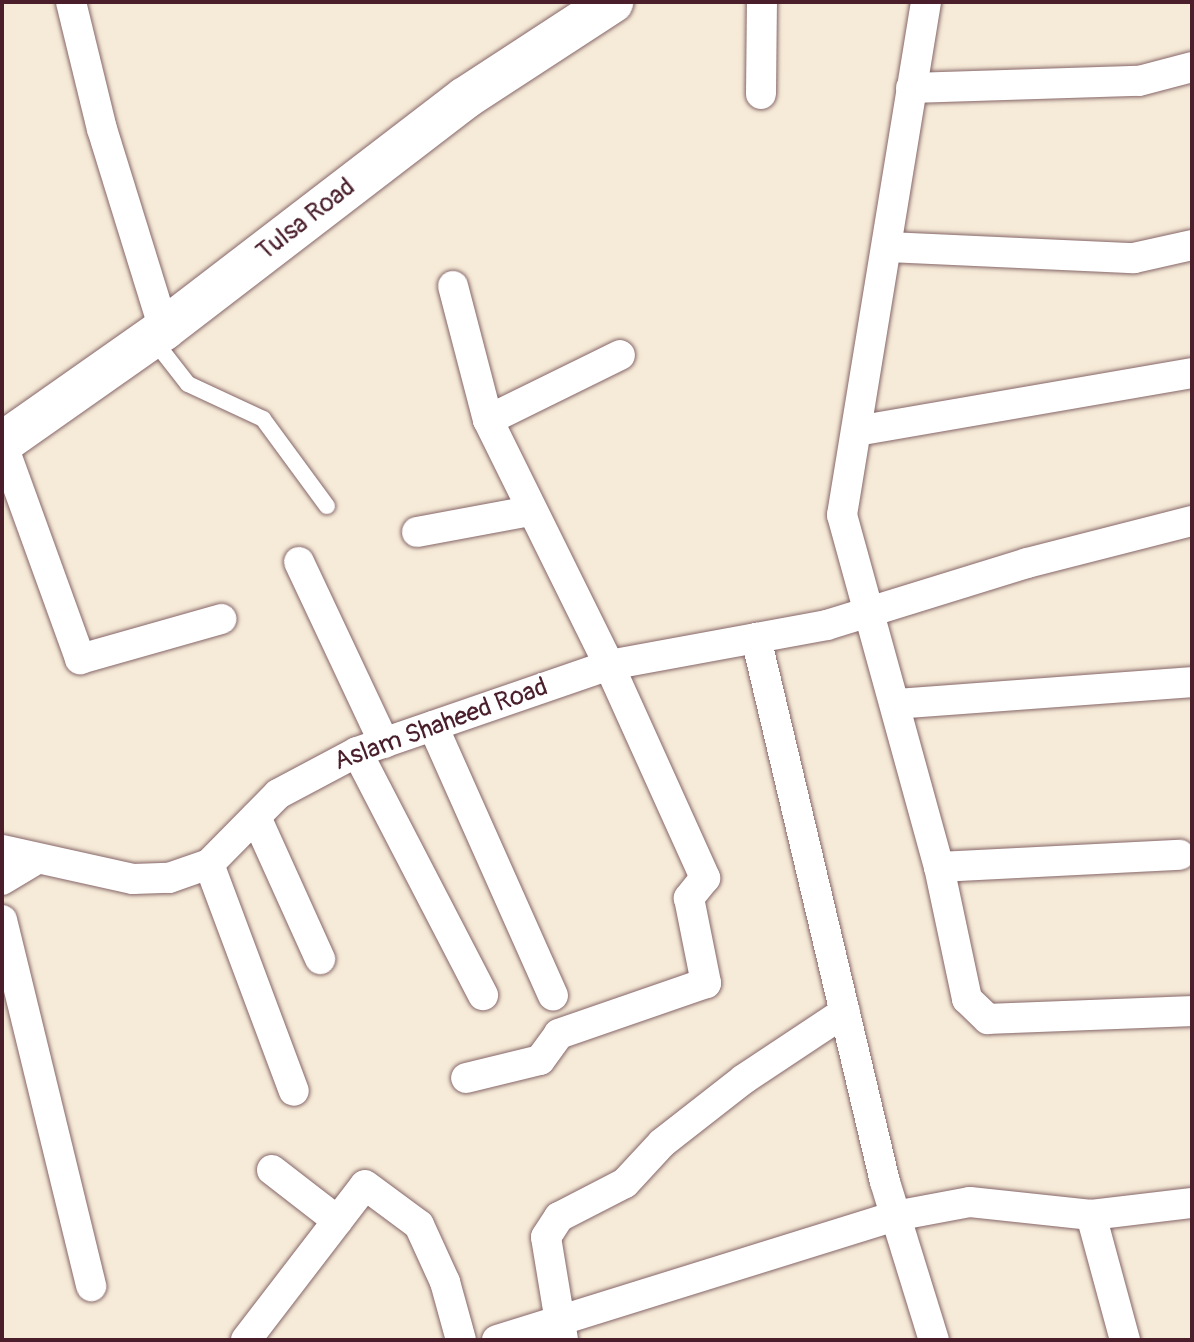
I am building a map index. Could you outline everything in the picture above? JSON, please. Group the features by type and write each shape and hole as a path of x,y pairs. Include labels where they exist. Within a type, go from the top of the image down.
{"main road":[{"name":"Tulsa Road","path":"2,443 158,334 465,98 612,2"}],"street":[{"path":"71,2 158,334"},
{"path":"761,94 762,2"},
{"path":"926,2 842,515 866,614 895,704 939,867 967,999 978,1014 988,1019 1192,1011"},
{"path":"911,88 1139,81 1192,67"},
{"path":"888,247 1134,258 1192,245"},
{"path":"453,286 488,420 530,511 609,665 705,878 689,898 706,983 559,1034 540,1060 466,1078"},
{"path":"488,420 620,355"},
{"path":"857,431 1192,373"},
{"path":"2,443 80,659 221,619"},
{"path":"417,532 530,511"},
{"name":"Aslam Shaheed Road","path":"2,850 34,861 133,879 169,878 209,864 278,794 370,748 433,726 609,665 866,614 1027,563 1192,521"},
{"path":"299,562 370,748 483,995"},
{"path":"756,638 895,1216 934,1340"},
{"path":"895,704 1192,682"},
{"path":"433,726 553,996"},
{"path":"256,817 320,959"},
{"path":"939,867 1180,855"},
{"path":"2,880 34,861"},
{"path":"209,864 294,1091"},
{"path":"2,920 91,1286"},
{"path":"562,1328 550,1277 546,1237 559,1217 625,1183 674,1133 845,1012"},
{"path":"272,1170 338,1221"},
{"path":"246,1340 365,1185 419,1225 445,1282 461,1340"},
{"path":"497,1340 562,1328 895,1216 970,1202 1091,1215 1192,1203"},
{"path":"1091,1215 1125,1340"}],"lane":[{"path":"158,334 188,384 263,419 327,506"}]}
